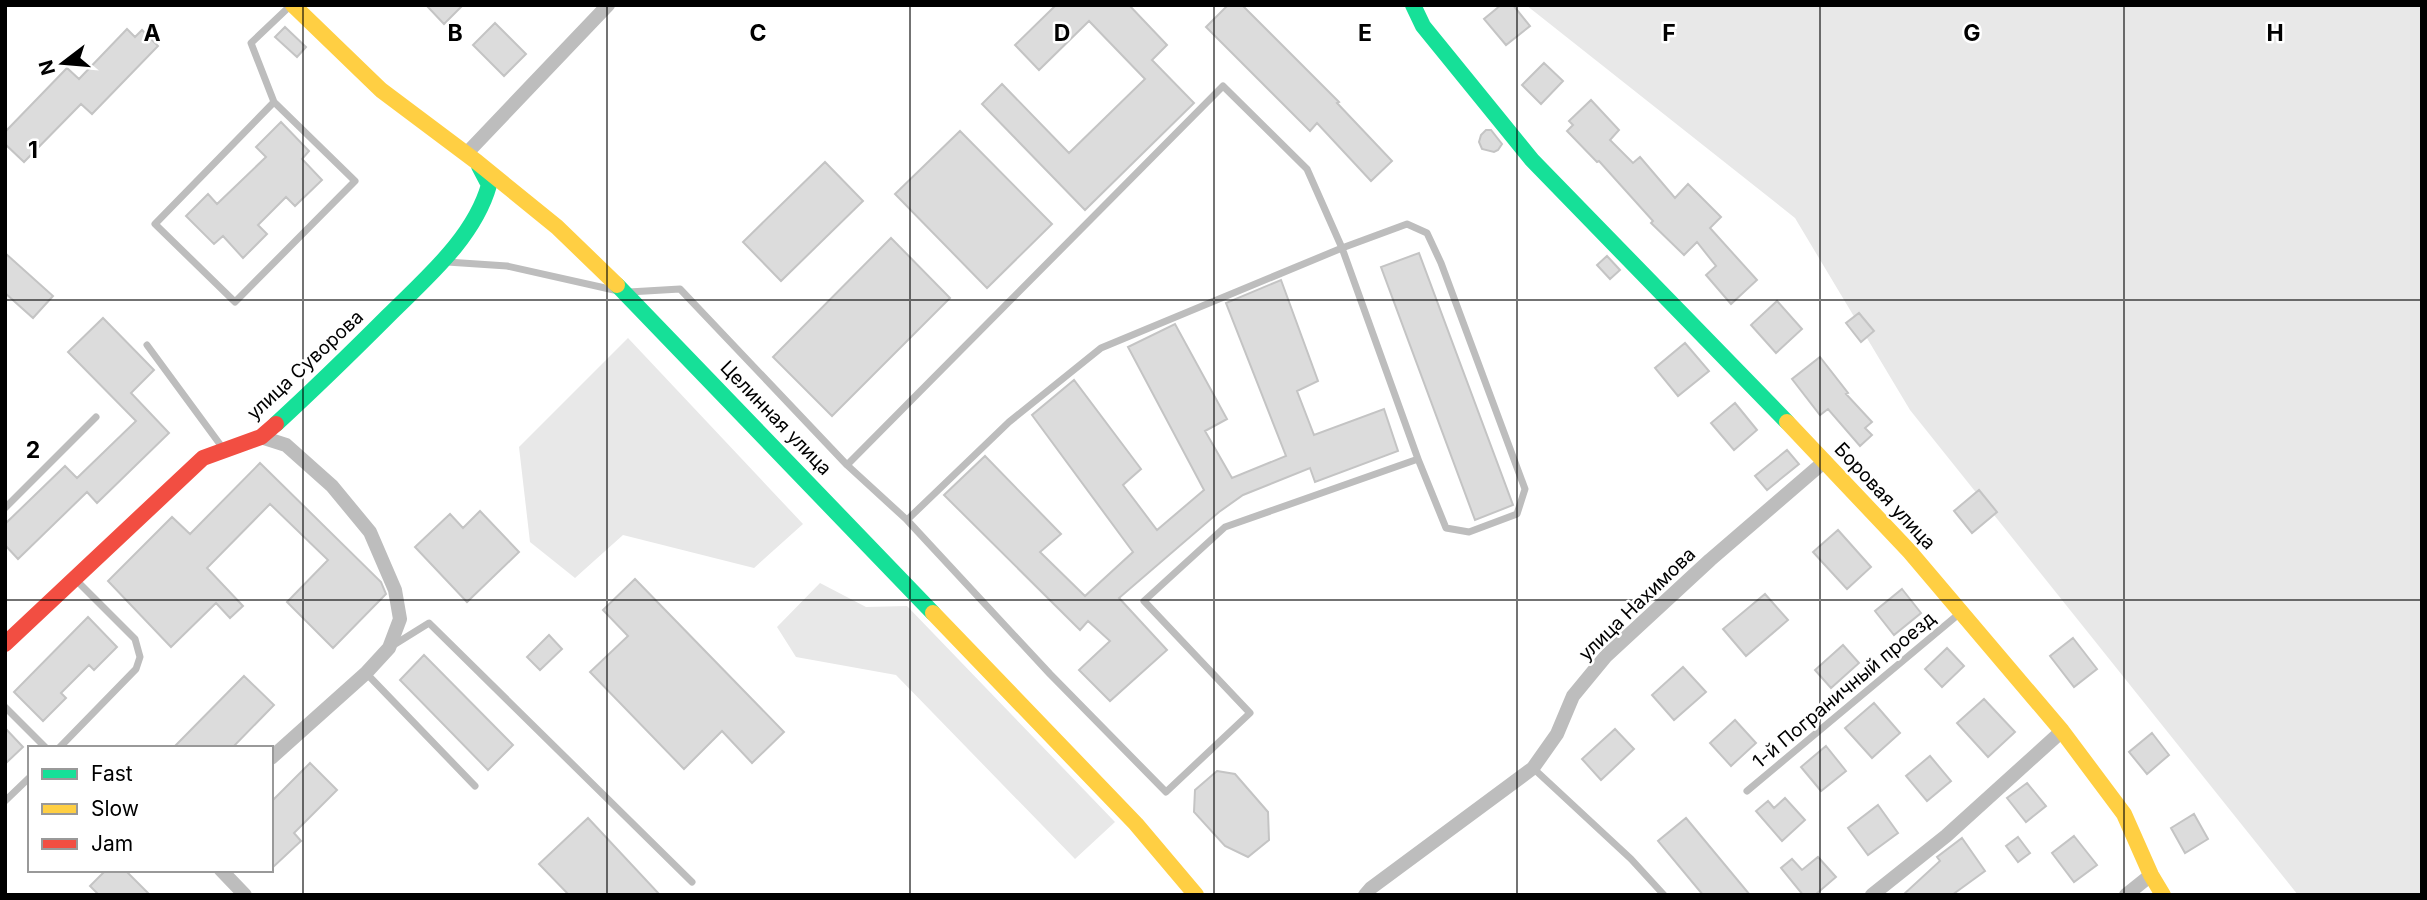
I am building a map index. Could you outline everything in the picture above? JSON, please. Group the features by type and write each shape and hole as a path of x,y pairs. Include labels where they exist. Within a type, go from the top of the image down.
{"street":[{"name":"Целинная улица","path":"292,5 381,90 557,227 624,292 1127,814 1196,895"},
{"path":"471,158 608,5"},
{"name":"Боровая улица","path":"1413,5 1423,26 1532,160 1910,552 2062,731 2124,814 2151,875 2163,895"},
{"name":"улица Суворова","path":"5,644 203,458 261,437 321,383 442,262 483,206 489,185 471,158"},
{"path":"261,437 286,445 332,486 370,532 395,590 400,619 389,648 366,673 273,756"},
{"name":"улица Нахимова","path":"1365,895 1533,768 1558,734 1573,695 1606,656 1710,560 1825,461"},
{"path":"1872,895 1946,836 2062,731"},
{"path":"223,872 245,895"},
{"path":"2126,895 2151,875"}],"lane":[{"path":"274,102 155,224 235,302 355,181 274,102 251,44 292,5"},
{"path":"847,465 1223,86 1307,169 1342,248 1418,459 1446,528 1469,532 1517,514 1525,489 1441,263 1427,233 1407,224 1342,248 1101,348 1009,422 907,520"},
{"path":"442,262 507,266 624,292 680,289 847,465 907,520 1050,674 1166,792 1250,713 1144,601 1225,527 1418,459"},
{"path":"147,345 225,450"},
{"path":"5,508 96,417"},
{"path":"61,746 136,669 140,657 135,639 74,579"},
{"name":"1-й Пограничный проезд","path":"1748,791 1961,612"},
{"path":"389,648 429,622 692,882"},
{"path":"366,673 475,786"},
{"path":"5,707 44,746"},
{"path":"1533,768 1630,859 1664,895"},
{"path":"5,801 28,779"}],"shaded area":[{"path":"1526,5 2422,5 2422,895 2298,895 1910,410 1795,218"},
{"path":"628,338 803,524 754,568 623,535 575,578 530,542 519,447"},
{"path":"820,583 866,607 907,606 1115,822 1075,859 896,675 796,657 777,627"}],"building":[{"path":"426,5 463,5 444,24"},
{"path":"1056,5 1129,5 1167,45 1152,60 1194,103 1085,210 982,104 1002,84 1069,153 1145,79 1089,21 1039,70 1015,45"},
{"path":"1228,5 1242,5 1339,102 1337,103 1392,161 1371,181 1317,123 1310,131 1206,27"},
{"path":"1501,5 1513,5 1530,26 1506,45 1484,19"},
{"path":"495,23 526,54 504,76 473,45"},
{"path":"285,27 306,47 297,57 275,37"},
{"path":"127,29 135,37 142,30 158,46 92,114 81,104 24,162 5,144 5,132 67,68 79,79"},
{"path":"1544,63 1563,81 1541,104 1522,85"},
{"path":"1591,100 1619,130 1610,140 1633,163 1640,157 1675,198 1688,184 1721,217 1710,228 1757,280 1731,304 1706,275 1716,266 1697,242 1684,255 1651,223 1653,221 1599,161 1567,131 1573,125 1569,121"},
{"path":"281,122 309,151 302,159 322,180 295,206 286,197 258,225 267,234 243,258 223,236 214,244 186,216 208,194 217,204 266,157 256,147"},
{"path":"1486,130 1491,130 1502,144 1494,152 1482,149 1479,142"},
{"path":"960,131 1052,224 987,288 895,194"},
{"path":"825,162 863,201 781,281 743,242"},
{"path":"891,238 950,298 832,416 773,357"},
{"path":"5,253 53,296 33,318 5,293"},
{"path":"1419,253 1513,505 1475,520 1381,267"},
{"path":"1607,256 1620,270 1610,279 1597,265"},
{"path":"1281,280 1318,381 1297,391 1314,435 1384,409 1398,451 1315,482 1310,468 1243,495 1219,512 1119,598 1167,650 1110,701 1079,670 1110,641 1088,621 1080,630 944,495 985,456 1061,534 1040,552 1085,596 1133,552 1032,415 1074,380 1141,469 1123,485 1157,530 1204,490 1128,347 1175,324 1227,419 1205,431 1232,478 1286,456 1226,303"},
{"path":"1777,301 1802,329 1776,353 1751,325"},
{"path":"1859,313 1874,331 1861,342 1846,323"},
{"path":"103,318 154,370 131,393 169,433 97,503 87,492 18,559 5,545 5,524 65,466 77,478 136,421 68,352"},
{"path":"1685,343 1709,371 1678,396 1655,368"},
{"path":"1820,357 1848,393 1846,394 1872,422 1865,428 1872,435 1860,446 1828,409 1820,415 1792,379"},
{"path":"1735,403 1757,430 1734,450 1711,423"},
{"path":"1787,450 1799,464 1767,490 1755,476"},
{"path":"260,463 381,582 386,594 333,648 287,602 328,560 270,504 207,568 243,606 230,618 216,603 171,647 108,581 172,517 190,534"},
{"path":"1979,490 1997,512 1972,533 1954,511"},
{"path":"480,511 519,552 467,602 415,547 450,514 463,528"},
{"path":"1838,530 1871,567 1847,589 1813,552"},
{"path":"635,579 784,732 752,763 722,731 684,769 590,672 628,636 603,610"},
{"path":"1902,589 1921,613 1894,635 1875,611"},
{"path":"1765,594 1788,620 1746,656 1723,629"},
{"path":"88,617 117,647 94,670 89,665 61,693 66,698 43,721 14,692"},
{"path":"549,635 562,649 540,670 527,657"},
{"path":"2073,638 2097,669 2074,687 2050,656"},
{"path":"1843,645 1859,663 1831,688 1815,670"},
{"path":"1947,648 1964,666 1942,687 1925,669"},
{"path":"424,655 513,745 488,770 400,680"},
{"path":"1683,667 1706,692 1674,720 1652,695"},
{"path":"244,676 274,705 234,746 175,746"},
{"path":"1984,699 2015,732 1988,757 1957,723"},
{"path":"1874,703 1900,733 1872,758 1845,728"},
{"path":"1735,720 1756,743 1731,766 1710,743"},
{"path":"5,728 23,747 5,764"},
{"path":"1615,729 1634,749 1601,780 1582,759"},
{"path":"2152,733 2169,755 2147,774 2129,752"},
{"path":"1826,746 1846,771 1821,791 1801,767"},
{"path":"1930,756 1951,781 1927,801 1906,776"},
{"path":"310,763 337,790 294,833 301,841 273,867 273,800"},
{"path":"1217,771 1235,774 1268,812 1269,840 1248,857 1225,846 1194,812 1195,790"},
{"path":"2027,783 2046,806 2026,822 2007,798"},
{"path":"1785,798 1805,820 1782,841 1756,811 1768,801 1774,808"},
{"path":"1878,805 1898,833 1868,855 1848,828"},
{"path":"2194,814 2208,839 2185,853 2171,828"},
{"path":"588,818 660,895 569,895 539,864"},
{"path":"1686,818 1750,895 1703,895 1658,841"},
{"path":"2074,836 2097,865 2074,882 2052,853"},
{"path":"2018,837 2030,853 2018,862 2006,846"},
{"path":"1962,838 1985,871 1952,895 1903,895 1940,861 1937,857"},
{"path":"1818,857 1836,877 1815,895 1803,895 1781,868 1792,859 1802,870"},
{"path":"104,872 127,872 150,895 99,895 90,886"}],"traffic: fast":[{"path":"1413,5 1423,26 1532,160 1787,422"},
{"path":"276,424 418,287 460,240 482,204 489,185 479,166"},
{"path":"617,285 933,613"}],"traffic: slow":[{"path":"293,5 381,90 477,162 557,227 617,285"},
{"path":"1787,422 1910,552 2062,731 2124,814 2151,875 2163,895"},
{"path":"933,613 1136,824 1196,895"}],"traffic: jam":[{"path":"5,644 203,458 261,437 276,424"}]}
